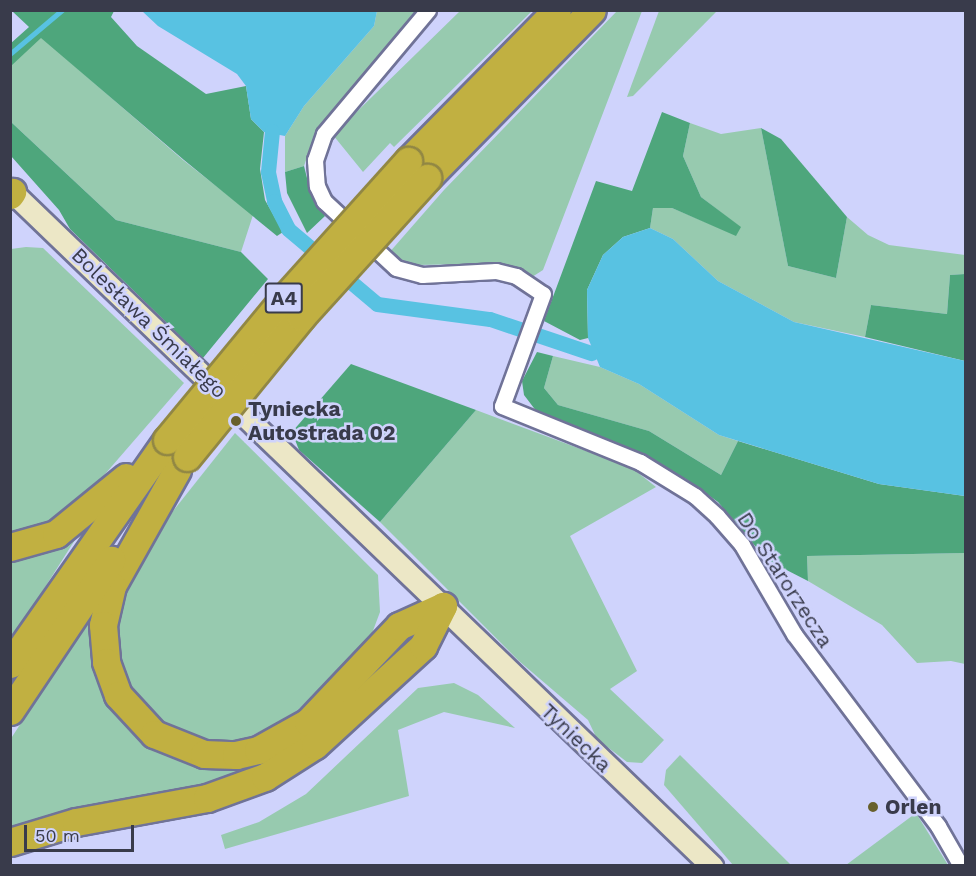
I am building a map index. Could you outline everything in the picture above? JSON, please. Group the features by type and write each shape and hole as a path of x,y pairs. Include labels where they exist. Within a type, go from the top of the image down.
{"highway":[{"name":"A4","path":"417,170 556,10"},
{"name":"A4","path":"10,711 281,302 417,170 592,10"},
{"name":"A4","path":"10,664 177,456"},
{"path":"10,547 32,543 72,522 177,456"},
{"path":"177,456 112,586 103,625 106,662 118,695 154,735 176,746 204,754 236,755 282,740 308,722 399,626 443,606"},
{"path":"10,842 76,822 207,798 265,777 315,745 423,645 443,606"}],"street":[{"name":"Do Starorzecza","path":"428,10 373,76 318,148 315,173 324,201 396,268 422,274 496,271 516,276 543,294 502,406 640,462 695,496 717,516 742,545 794,634 938,826 961,866"},
{"name":"Bolesława Śmiałego","path":"11,192 443,606"},
{"name":"Tyniecka","path":"443,606 712,866"}],"green space":[{"path":"12,11 114,11 111,17 137,46 206,94 246,86 251,119 264,132 260,169 265,200 283,232 277,236 41,38 11,66 10,44 29,27"},
{"path":"377,11 420,11 313,139 304,166 285,172 285,136 304,106 374,26"},
{"path":"460,11 532,11 394,147 390,143 363,172 333,135"},
{"path":"617,11 642,11 543,270 532,277 507,267 477,264 415,265 388,254 444,190"},
{"path":"659,11 717,11 633,96 627,97"},
{"path":"41,37 183,160 253,215 241,252 116,220 11,122 10,66"},
{"path":"662,112 690,123 683,156 701,197 741,227 736,236 672,208 653,208 650,228 623,237 603,255 587,290 588,338 580,340 544,321 596,181 632,191"},
{"path":"11,122 116,220 241,252 268,279 203,358 70,229 59,210 11,156"},
{"path":"690,123 721,134 761,128 788,266 836,278 847,217 868,235 889,245 965,255 965,274 950,275 947,314 871,305 865,337 794,322 718,281 673,239 650,228 653,208 672,208 736,235 740,227 701,197 683,156"},
{"path":"761,128 781,139 847,217 836,278 788,266"},
{"path":"304,166 309,186 325,216 307,233 287,193 285,172"},
{"path":"43,248 184,383 86,496 36,532 11,536 11,249"},
{"path":"965,274 965,361 865,337 871,305 947,314 950,275"},
{"path":"537,352 553,356 544,388 558,405 649,431 721,475 738,441 879,484 965,496 965,553 807,556 808,581 767,560 718,502 686,479 540,416 524,395 522,381"},
{"path":"553,356 600,367 639,384 719,435 738,441 721,475 649,431 558,405 544,388"},
{"path":"351,364 476,410 380,522 299,450 292,432"},
{"path":"476,410 632,468 656,487 570,536 637,671 610,689 664,740 642,763 627,762 597,739 588,720 519,661 380,522"},
{"path":"235,433 378,575 380,612 371,636 346,666 290,717 245,739 215,742 166,725 131,690 117,653 119,601 135,559"},
{"path":"85,524 11,641 11,555"},
{"path":"965,553 965,664 951,661 917,663 882,625 808,581 807,556"},
{"path":"95,609 131,725 271,755 263,767 226,783 11,832 10,740"},
{"path":"454,683 478,695 515,728 444,712 398,730 409,796 225,849 221,835 259,822 306,794 418,688"},
{"path":"680,755 791,865 733,865 664,785 666,770"},
{"path":"916,813 948,865 846,865"}],"water":[{"path":"142,11 377,11 374,26 304,106 285,136 264,132 251,119 246,86 237,74 158,26"},
{"path":"650,228 673,239 718,281 794,322 965,361 965,496 879,484 719,435 639,384 600,367 588,338 587,290 603,255 623,237"}],"waterway":[{"path":"10,54 62,10"},
{"path":"272,131 268,172 274,201 288,229 377,304 490,319 591,353"}],"place":[{"name":"Tyniecka Autostrada 02","path":"236,421"},
{"name":"Orlen","path":"873,807"}]}
